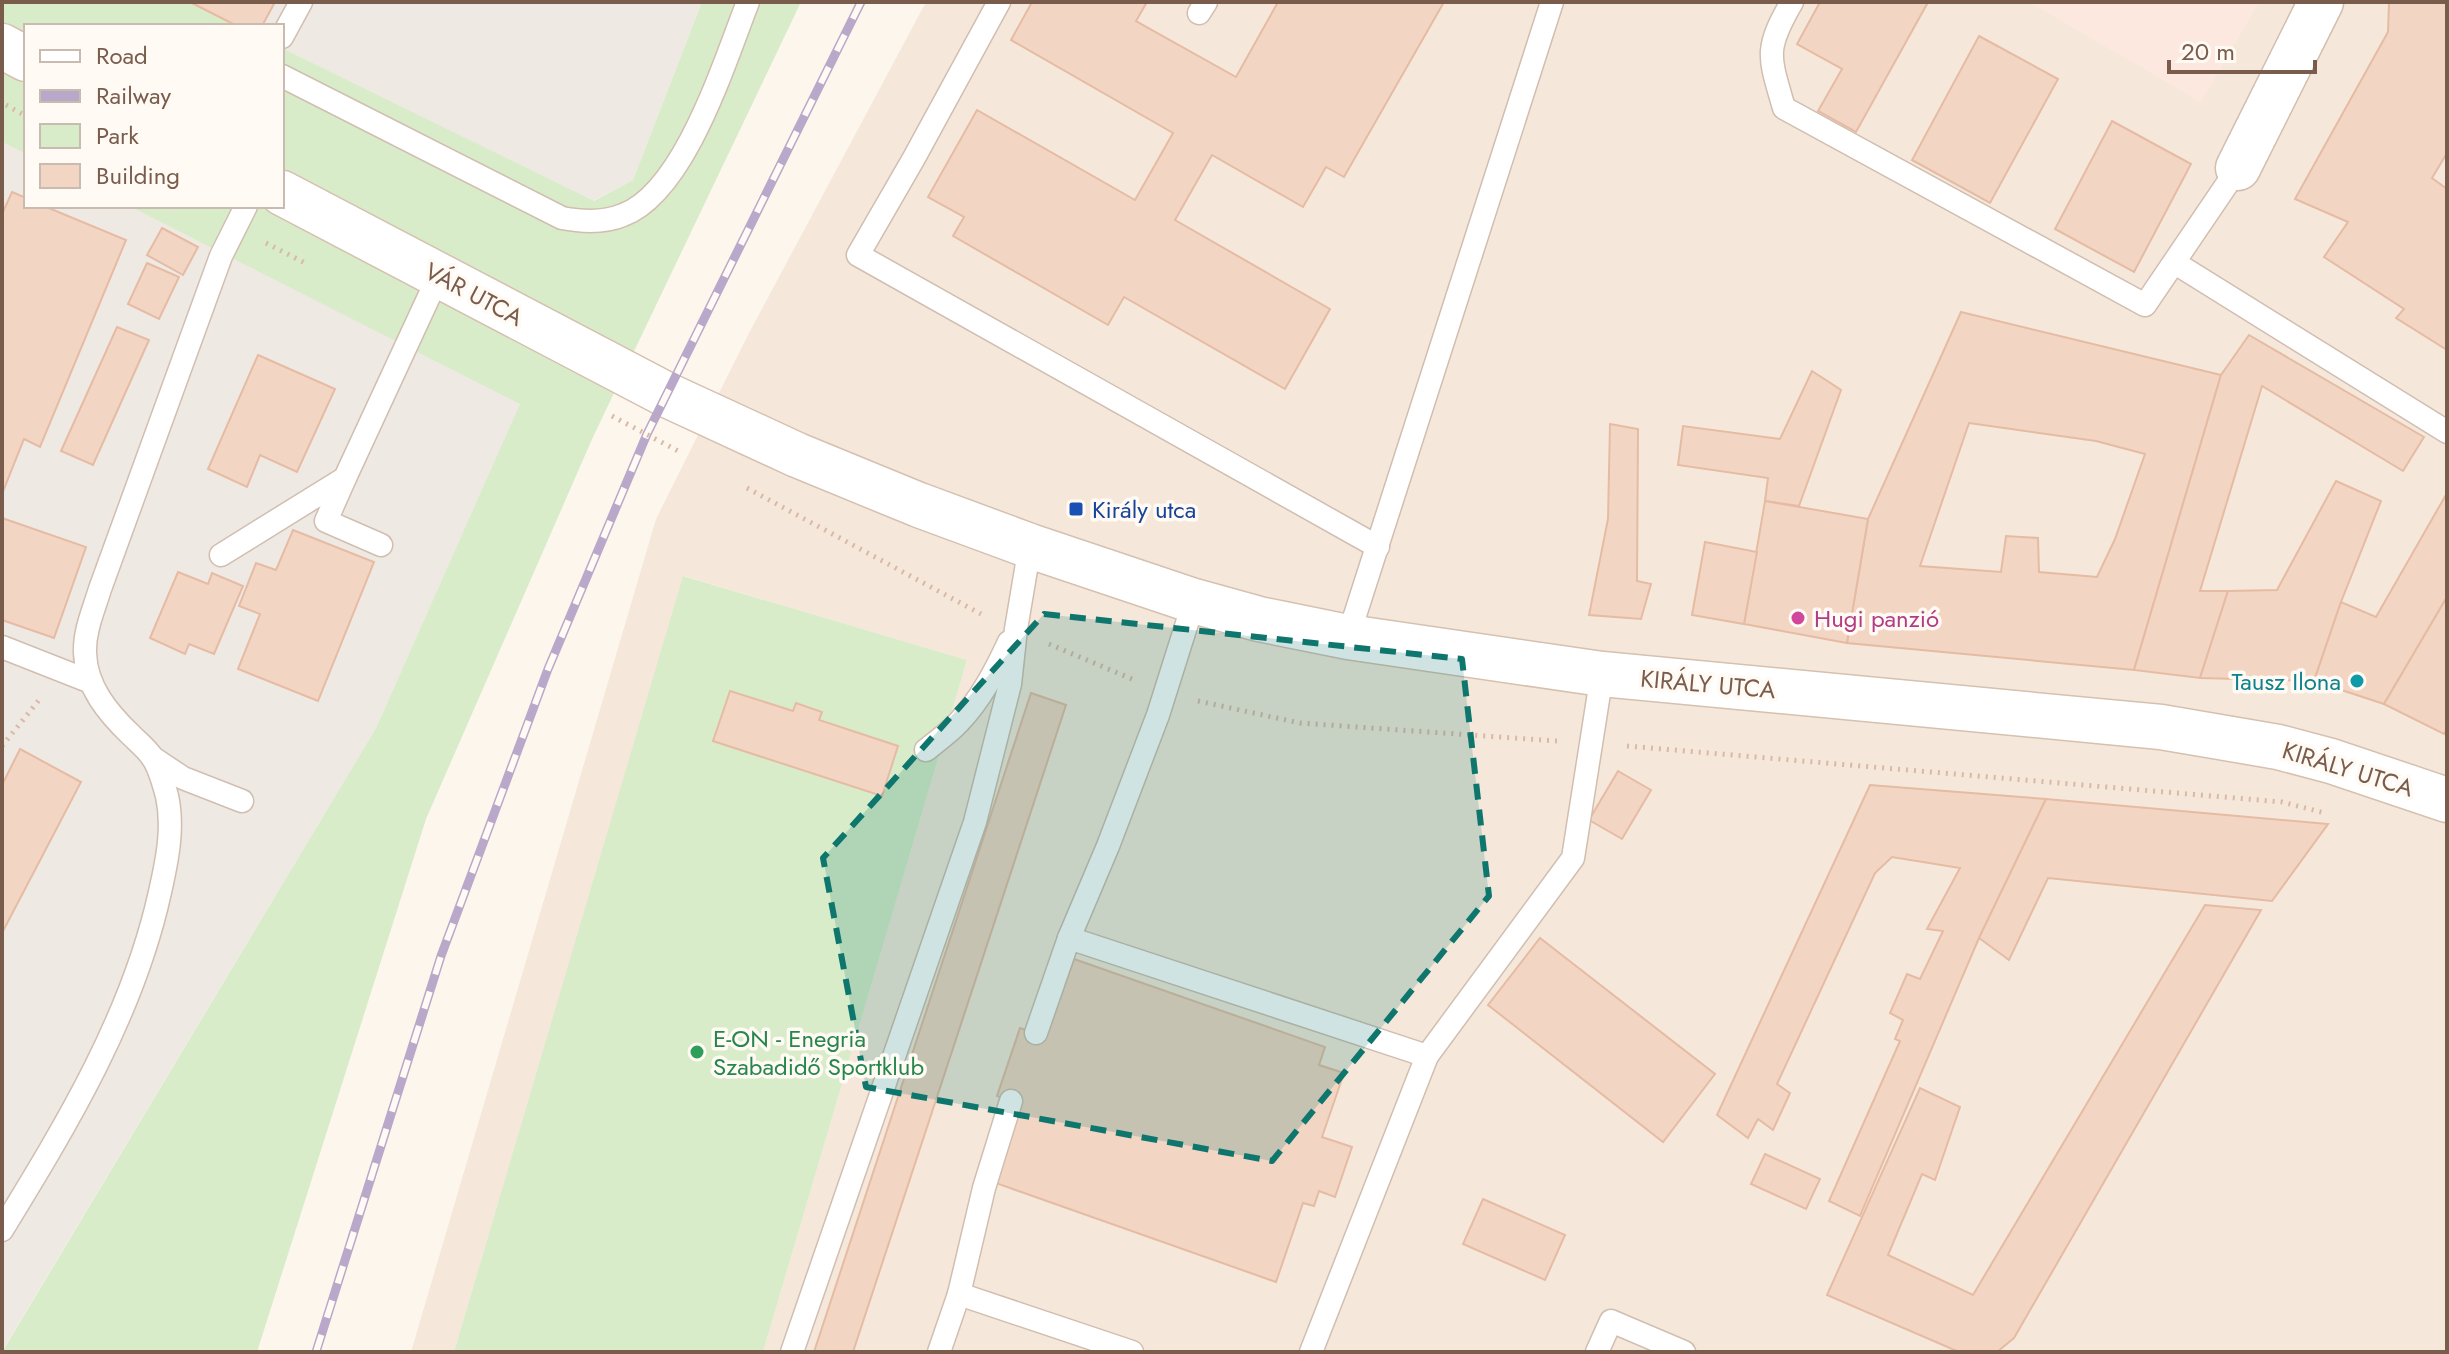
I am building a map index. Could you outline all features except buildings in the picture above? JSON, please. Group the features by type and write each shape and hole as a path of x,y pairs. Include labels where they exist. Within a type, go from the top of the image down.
{"main road":[{"path":"2238,168 2321,2"},
{"path":"2,46 24,58"},
{"name":"VÁR UTCA","path":"284,194 667,395"},
{"name":"KIRÁLY UTCA","path":"667,395 811,461 919,505 1194,601 1259,619 1348,637 1602,674 2161,727 2278,747 2331,761 2447,800"}],"lane":[{"path":"284,33 301,2"},
{"path":"284,77 562,218 607,220 639,207 666,179 686,149 748,2"},
{"path":"999,2 858,255 1378,547"},
{"path":"1348,637 1552,2"},
{"path":"1792,2 1775,30 1771,48 1773,70 1784,108 2145,305 2238,168"},
{"path":"242,801 183,778 153,758 109,714 91,682 85,655 86,636 100,589 221,256 245,208"},
{"path":"2175,263 2447,432"},
{"path":"381,545 326,521 439,275"},
{"path":"221,555 345,478"},
{"path":"792,1352 975,822 1010,684 1030,546"},
{"path":"1036,1033 1069,938 1158,715 1194,601"},
{"path":"926,750 959,722 976,701 1016,629"},
{"path":"2,647 91,682"},
{"path":"1311,1352 1427,1056 1573,858 1602,674"},
{"path":"2,1230 47,1157 103,1054 152,926 166,864 170,827 167,796 153,758"},
{"path":"1069,938 1427,1056"},
{"path":"939,1352 959,1294 984,1188 1011,1101"},
{"path":"959,1294 1132,1352"},
{"path":"1597,1352 1611,1321 1684,1352"}],"path":[{"path":"2,103 24,115"},
{"path":"612,416 680,452"},
{"path":"2,746 63,672"}],"highlighted area":[{"path":"1044,614 1462,659 1489,896 1272,1161 866,1087 823,858"}],"shaded area":[{"path":"192,2 702,2 633,180 593,201 284,49 284,24 234,24"},
{"path":"926,2 2447,2 2447,1352 763,1352 967,660 684,576 454,1352 411,1352 656,519 748,335"},
{"path":"2029,2 2259,2 2201,102"},
{"path":"2,142 24,153 24,208 133,208 521,403 376,728 2,1351"}],"green space":[{"path":"2,2 192,2 234,24 24,24 24,153 2,142"},
{"path":"702,2 801,2 593,437 426,819 257,1352 2,1352 376,728 520,404 133,208 284,208 284,49 594,201 633,180"},
{"name":"E-ON - Enegria Szabadidő Sportklub","path":"683,576 967,660 763,1352 454,1352"}],"railway":[{"path":"316,1352 441,956 548,669 647,434 861,2"}],"place":[{"name":"Király utca","path":"1076,509"},
{"name":"Hugi panzió","path":"1798,618"},
{"name":"Tausz Ilona","path":"2357,681"},
{"name":"E-ON - Enegria Szabadidő Sportklub","path":"697,1052"}]}
